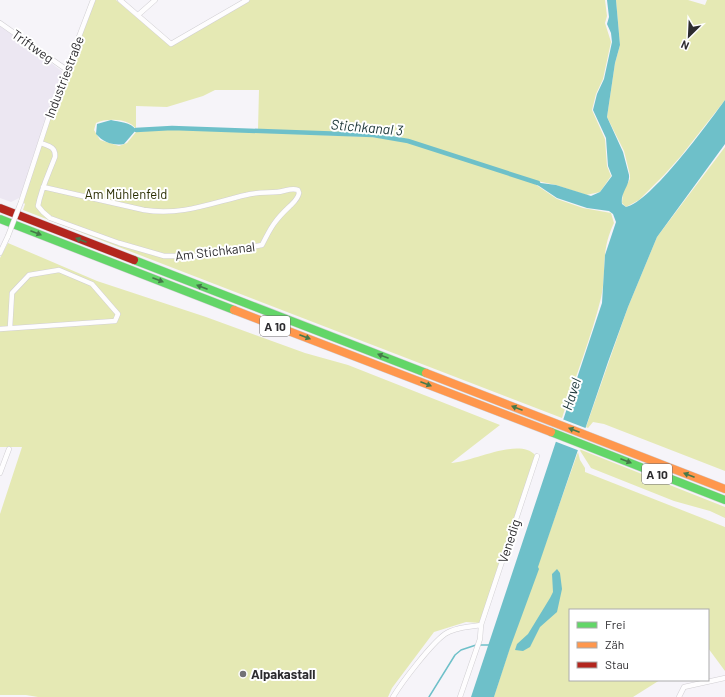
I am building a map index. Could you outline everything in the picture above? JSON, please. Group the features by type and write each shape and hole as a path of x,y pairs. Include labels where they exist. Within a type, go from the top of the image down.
{"highway":[{"name":"A 10","path":"0,208 725,489"},
{"name":"A 10","path":"0,219 725,500"}],"street":[{"name":"Industriestraße","path":"0,253 21,202 93,0"},
{"path":"120,0 171,44 247,0"},
{"path":"138,15 155,0"},
{"name":"Triftweg","path":"0,23 67,70"},
{"name":"Am Stichkanal","path":"41,143 52,148 56,154 43,187 38,206 46,216 152,254 173,258 200,256 262,245 268,231 276,219 298,198 299,193 298,190 293,188 280,192 254,193 202,208 158,212 43,187"},
{"path":"0,329 115,321 118,314 92,284 59,270 28,275 12,293 10,328"},
{"path":"0,473 9,449"},
{"name":"Venedig","path":"460,697 480,639 481,625 537,456"},
{"path":"393,697 415,668 445,634 467,627 481,625"},
{"path":"679,697 684,687 725,678"}],"shaded area":[{"path":"0,25 63,72 26,185 19,198 11,202 0,198"}],"green space":[{"name":"Am Mühlenfeld","path":"95,0 116,0 161,38 173,44 250,0 605,0 607,16 605,23 611,42 603,79 596,94 592,110 605,139 607,166 611,176 600,192 586,195 556,185 532,180 397,136 258,129 259,90 215,90 203,96 167,107 136,106 136,129 133,125 123,121 106,120 96,123 94,130 100,140 119,146 127,143 136,132 171,129 372,137 407,142 532,182 557,199 583,208 611,213 614,223 605,252 601,298 588,343 562,418 23,210 25,204 23,202 46,128"},
{"path":"616,0 688,0 705,5 707,0 725,0 725,100 664,175 639,200 626,207 622,203 623,192 630,179 630,175 624,151 607,117 615,63 620,45"},
{"path":"725,147 725,471 604,424 593,422 588,428 586,427 628,307 657,237"},
{"path":"8,243 97,281 206,317 305,353 348,365 500,425 451,463 460,462 507,449 528,450 535,455 481,623 466,622 434,632 392,688 388,697 38,697 26,695 0,695 0,514 22,447 0,447 0,258"},
{"path":"579,449 725,507 725,518 710,511 674,501 591,468"},
{"path":"578,452 580,460 585,468 585,472 725,527 725,671 709,649 709,609 569,609 569,681 658,681 633,697 494,697 524,604"}],"water":[{"path":"607,0 616,0 620,45 615,63 607,117 623,152 629,175 628,183 622,196 622,204 626,207 637,202 664,177 706,126 725,100 725,144 657,237 628,307 608,362 538,567 539,569 494,697 471,697 602,303 605,255 616,222 613,214 609,211 587,208 557,198 533,182 556,185 591,196 600,192 612,176 608,166 606,138 593,110 597,94 604,79 612,42 611,33 607,24 609,17"},
{"path":"111,120 131,125 136,130 124,144 108,143 96,134 97,124"},
{"path":"557,569 560,573 562,589 557,612 540,627 530,647 523,651 515,650 517,644 528,634 550,598 553,592 552,574"}],"pier":[{"path":"562,419 588,429 580,451 554,441"}],"waterway":[{"name":"Stichkanal 3","path":"136,130 172,128 373,135 408,141 538,183"},
{"path":"429,697 455,655 461,650 476,645"},
{"path":"480,645 489,645"}],"traffic: fast":[{"path":"0,219 234,310"},
{"path":"134,260 426,373"},
{"path":"551,432 725,500"}],"traffic: slow":[{"path":"234,310 551,432"},
{"path":"426,373 725,489"}],"traffic: jam":[{"path":"0,208 134,260"}],"place":[{"name":"Alpakastall","path":"243,674"}],"water label":[{"name":"Havel","path":"571,394"}]}
